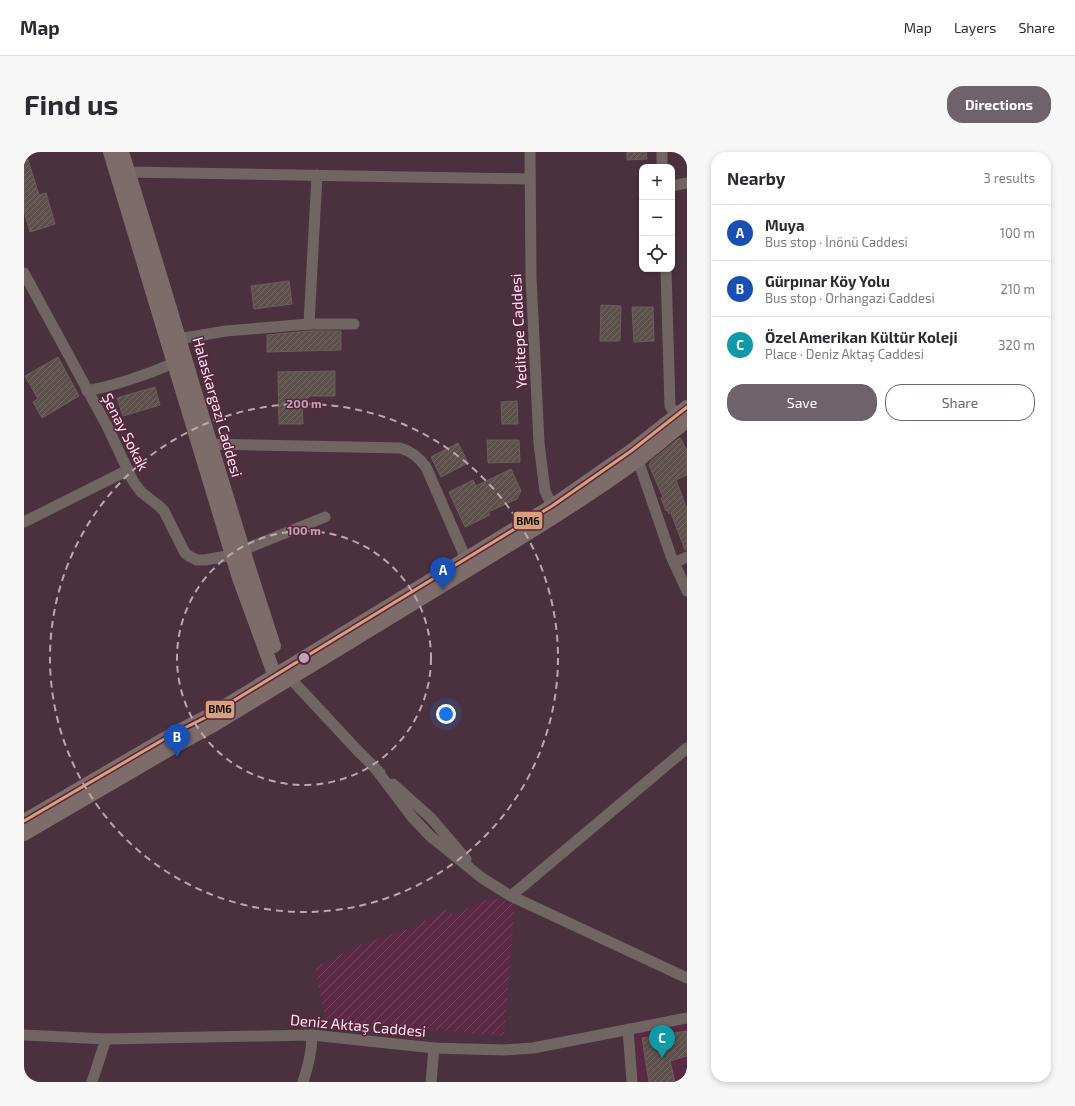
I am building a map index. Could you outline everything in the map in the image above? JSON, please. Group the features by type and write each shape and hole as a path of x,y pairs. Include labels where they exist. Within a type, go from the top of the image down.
{"main road":[{"path":"110,152 173,340 174,363 204,443 237,553 239,578 282,677"},
{"name":"Halaskargazi Caddesi","path":"122,152 173,340 204,443"},
{"path":"24,834 104,781 173,740 215,719 515,535 586,490 685,417"},
{"path":"515,535 552,506 586,490"},
{"path":"24,821 104,781"}],"street":[{"name":"Yeditepe Caddesi","path":"530,152 532,277 540,443 545,491 552,506"},
{"path":"662,152 662,164"},
{"path":"128,172 530,179"},
{"path":"309,324 317,175"},
{"path":"675,185 687,183"},
{"path":"666,272 670,406 685,417"},
{"name":"Şenay Sokak","path":"24,273 128,470 141,492 164,511 185,552 189,556 197,560 205,560 237,553 325,517"},
{"path":"173,340 226,331 309,324 354,324"},
{"path":"87,391 146,375 174,363"},
{"path":"204,443 400,448 407,450 418,457 426,467 469,563"},
{"path":"634,456 674,563 687,591"},
{"path":"24,522 128,470"},
{"path":"674,563 687,556"},
{"path":"282,677 375,768 431,818 482,878 511,896 686,977"},
{"path":"511,896 687,748"},
{"name":"Deniz Aktaş Caddesi","path":"24,1035 106,1039 312,1035 434,1048 504,1050 533,1048 687,1018"},
{"path":"628,1029 632,1082"},
{"path":"303,1082 311,1060 312,1035"},
{"path":"92,1082 106,1039"},
{"path":"431,1082 434,1048"}],"shaded area":[{"path":"491,898 515,903 504,1036 326,1020 315,968 359,945 416,926 446,909 453,915"},
{"path":"687,1024 687,1064 684,1065 687,1082 638,1082 636,1032"}],"building":[{"path":"627,152 646,152 647,159 627,160"},
{"path":"24,153 26,153 39,195 46,193 55,224 30,232 24,211"},
{"path":"289,281 292,304 254,309 251,286"},
{"path":"601,305 621,306 620,341 600,341"},
{"path":"632,307 653,307 654,341 634,342"},
{"path":"309,331 341,331 341,350 267,352 267,335"},
{"path":"58,357 79,396 42,418 33,402 38,399 25,376"},
{"path":"335,371 335,396 310,396 302,405 303,424 279,424 278,372"},
{"path":"155,387 160,405 123,416 117,398"},
{"path":"517,401 518,424 502,424 501,402"},
{"path":"679,438 687,451 687,475 676,480 687,509 687,550 685,550 671,513 669,514 667,510 666,511 661,498 663,497 649,465 651,461"},
{"path":"487,440 519,440 520,462 488,463"},
{"path":"458,443 468,463 441,477 431,457"},
{"path":"511,469 521,491 517,499 488,512 490,515 465,527 449,492 473,480 476,486"},
{"path":"687,1031 687,1056 670,1061 675,1082 649,1082 642,1038"}],"transit line":[{"name":"BM6","path":"24,821 171,735 212,714 552,506 631,451 687,407"}],"place":[{"name":"Muya","path":"443,590"},
{"name":"Gürpınar Köy Yolu","path":"177,757"},
{"name":"Özel Amerikan Kültür Koleji","path":"662,1058"}]}
